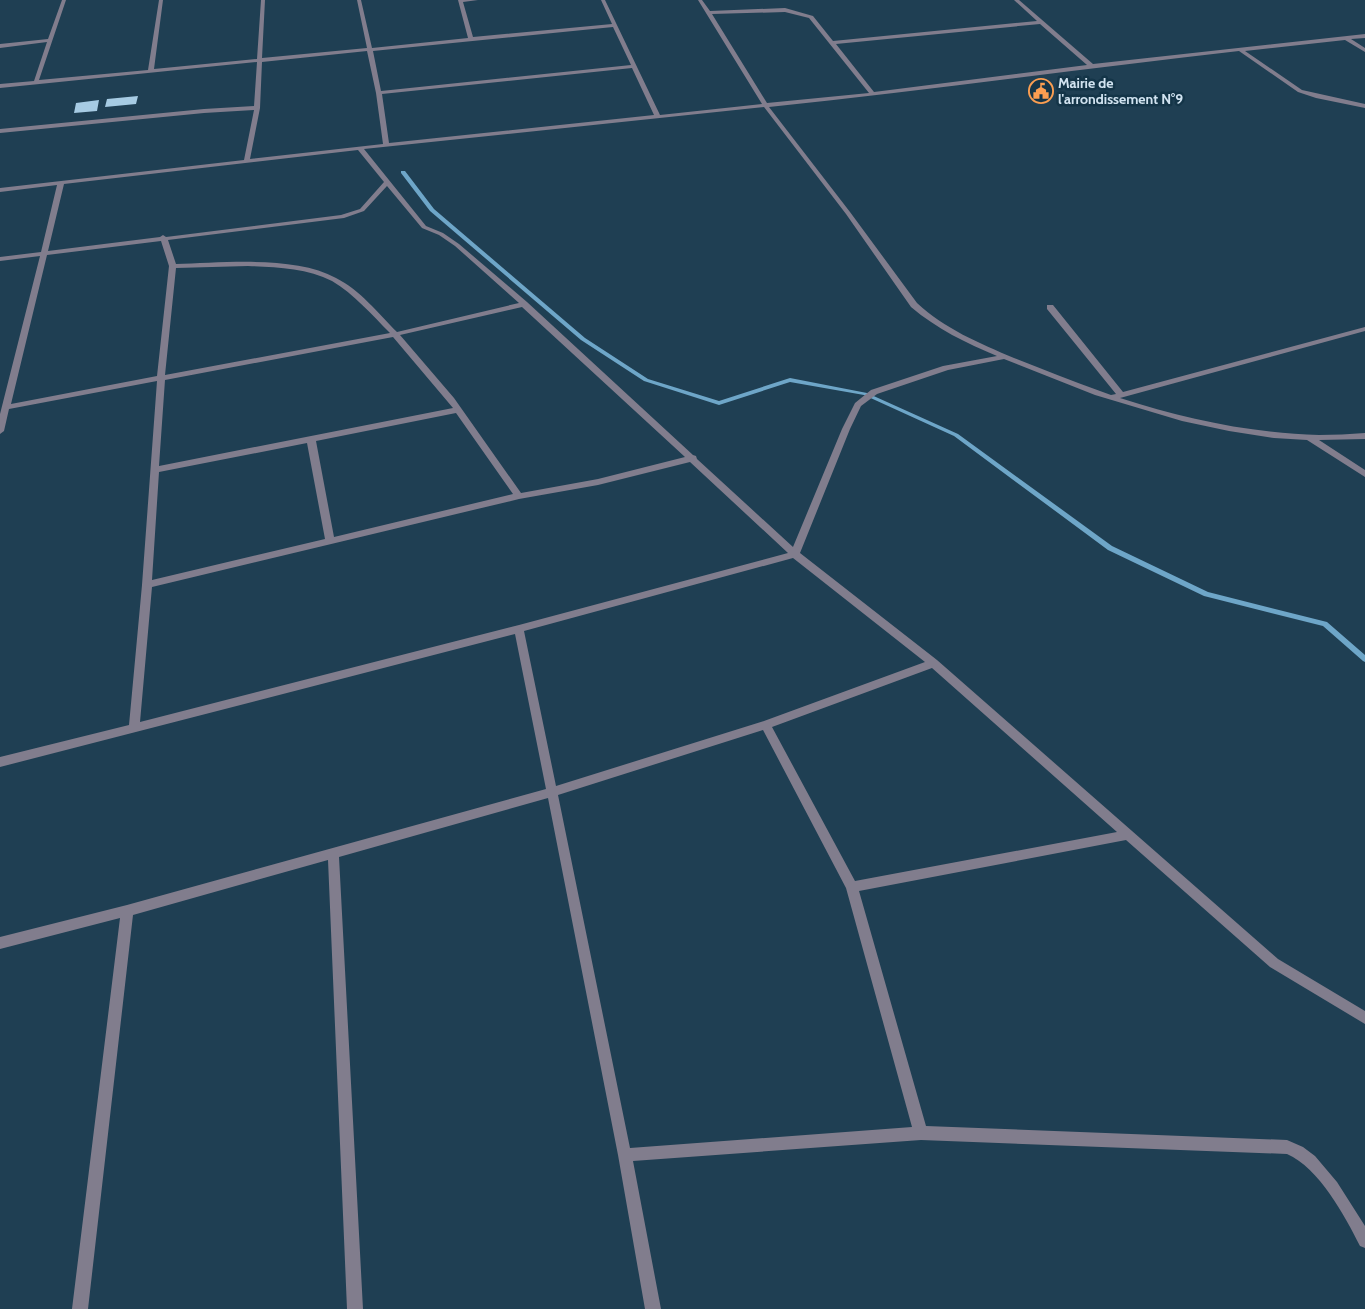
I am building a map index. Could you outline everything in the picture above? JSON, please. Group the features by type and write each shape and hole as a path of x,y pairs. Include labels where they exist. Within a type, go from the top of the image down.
{"street":[{"path":"36,82 64,0"},
{"path":"151,71 161,0"},
{"path":"247,161 257,108 263,0"},
{"path":"359,0 379,93 386,145"},
{"path":"471,39 461,1 476,0"},
{"path":"603,0 658,117"},
{"path":"700,0 766,106 848,213 914,305 926,316 945,328 1059,380 1116,396 1187,420 1311,439 1365,436"},
{"path":"1016,0 1092,66"},
{"path":"709,13 785,10 799,12 811,17 873,94"},
{"path":"832,43 1042,22"},
{"path":"0,86 369,51 615,25"},
{"path":"0,190 386,145 873,94 1092,66 1365,36"},
{"path":"1346,38 1365,50"},
{"path":"0,46 50,40"},
{"path":"1239,50 1300,91 1365,106"},
{"path":"379,93 634,66"},
{"path":"0,131 204,111 257,108"},
{"path":"360,148 424,227 441,234 457,245 524,304 795,554 934,663 1274,963 1365,1018"},
{"path":"0,259 355,214 366,207 387,182"},
{"path":"0,431 61,183"},
{"path":"134,728 147,585 161,377 173,266 163,237"},
{"path":"173,266 255,265 282,267 321,274 357,296 396,334 458,410 519,496"},
{"path":"6,407 396,334 524,304"},
{"path":"1050,307 1116,396"},
{"path":"1116,396 1365,329"},
{"path":"795,554 846,429 864,398 874,392 946,368 1004,356"},
{"path":"155,470 458,410"},
{"path":"310,439 330,540"},
{"path":"1311,439 1365,474"},
{"path":"147,585 519,496 598,482 693,458"},
{"path":"0,762 519,629 795,554"},
{"path":"519,629 625,1155 652,1309"},
{"path":"0,943 127,911 552,792 766,725 934,663"},
{"path":"766,725 852,887 921,1132"},
{"path":"852,887 1128,835"},
{"path":"333,853 355,1309"},
{"path":"80,1309 127,911"},
{"path":"625,1155 921,1132 1296,1149 1334,1188 1354,1217 1365,1241"}],"building":[{"path":"138,96 136,104 105,107 107,99"},
{"path":"99,100 97,111 74,113 76,103"}],"waterway":[{"path":"403,172 432,210 583,339 646,380 719,403 790,380 865,394 956,435 1110,548 1206,594 1325,624 1365,659"}],"place":[{"name":"Mairie de l'arrondissement N°9","path":"1041,91"}]}
